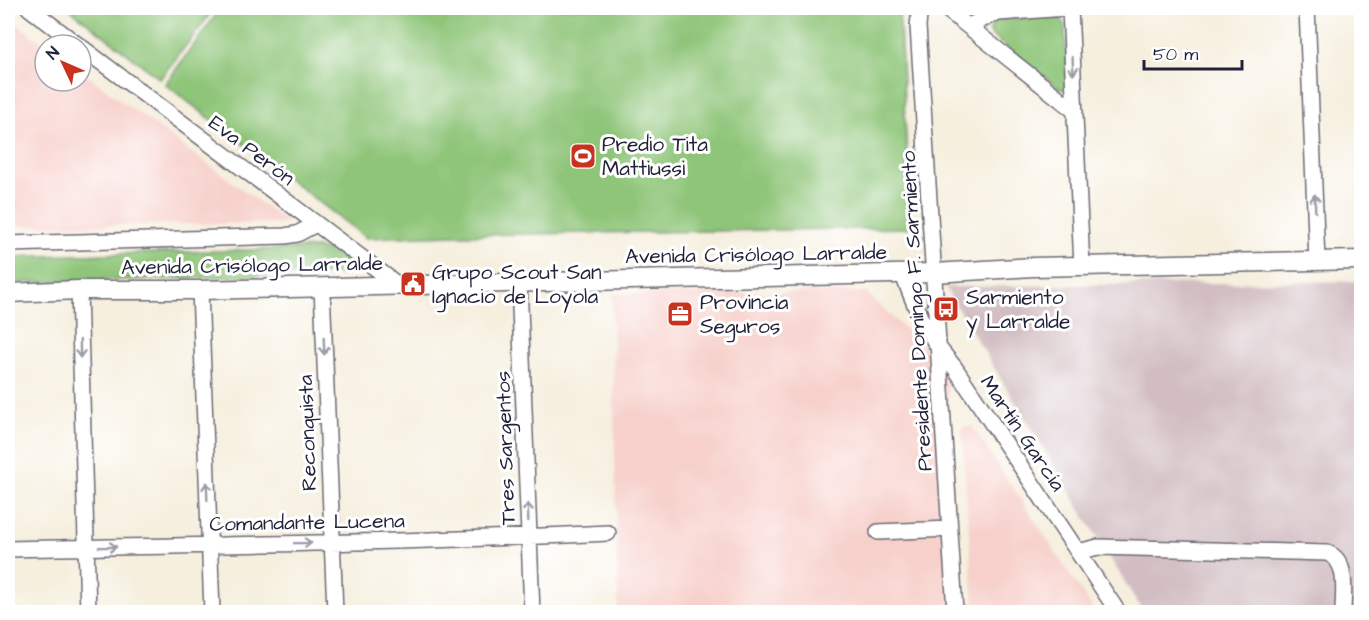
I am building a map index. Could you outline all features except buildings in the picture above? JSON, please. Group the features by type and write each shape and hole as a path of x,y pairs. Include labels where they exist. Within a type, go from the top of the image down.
{"main road":[{"name":"Avenida Crisólogo Larralde","path":"8,293 902,273 934,267 1082,267 1362,261"}],"street":[{"name":"Eva Perón","path":"29,8 63,33"},
{"name":"Presidente Domingo F. Sarmiento","path":"922,8 918,26 956,612"},
{"path":"945,8 1075,111"},
{"path":"969,26 999,13 1068,8 1082,267"},
{"path":"1307,8 1317,262"},
{"name":"Eva Perón","path":"93,56 398,285"},
{"path":"8,244 285,236 297,234 316,224"},
{"name":"Martín García","path":"902,273 920,317 938,347 955,368 1118,612"},
{"name":"Tres Sargentos","path":"519,282 532,612"},
{"name":"Reconquista","path":"322,287 335,612"},
{"path":"79,290 88,612"},
{"path":"200,290 212,612"},
{"path":"878,532 950,529"},
{"name":"Comandante Lucena","path":"8,549 333,543 529,537 608,532"},
{"path":"1078,552 1098,547 1327,553 1337,558 1343,571 1343,612"}],"shaded area":[{"path":"8,17 33,36 33,93 93,93 93,80 288,223 8,226"},
{"path":"1361,281 1361,612 1143,612 945,287"},
{"path":"866,292 947,369 957,612 618,612 612,294"},
{"path":"972,426 1095,612 974,612 962,427"}],"green space":[{"path":"73,8 215,8 160,79 71,10"},
{"name":"Predio Tita Mattiussi","path":"221,8 899,8 911,228 366,238 165,84"},
{"path":"1054,16 1061,19 1065,26 1068,83 1065,89 1060,89 991,35 990,30 993,23 998,20"},
{"path":"318,248 331,251 349,260 350,270 342,274 8,283 8,257"}],"place":[{"name":"Predio Tita Mattiussi","path":"583,156"},
{"name":"Grupo Scout San Ignacio de Loyola","path":"413,284"},
{"name":"Sarmiento y Larralde","path":"946,309"},
{"name":"Provincia Seguros","path":"680,314"}]}
